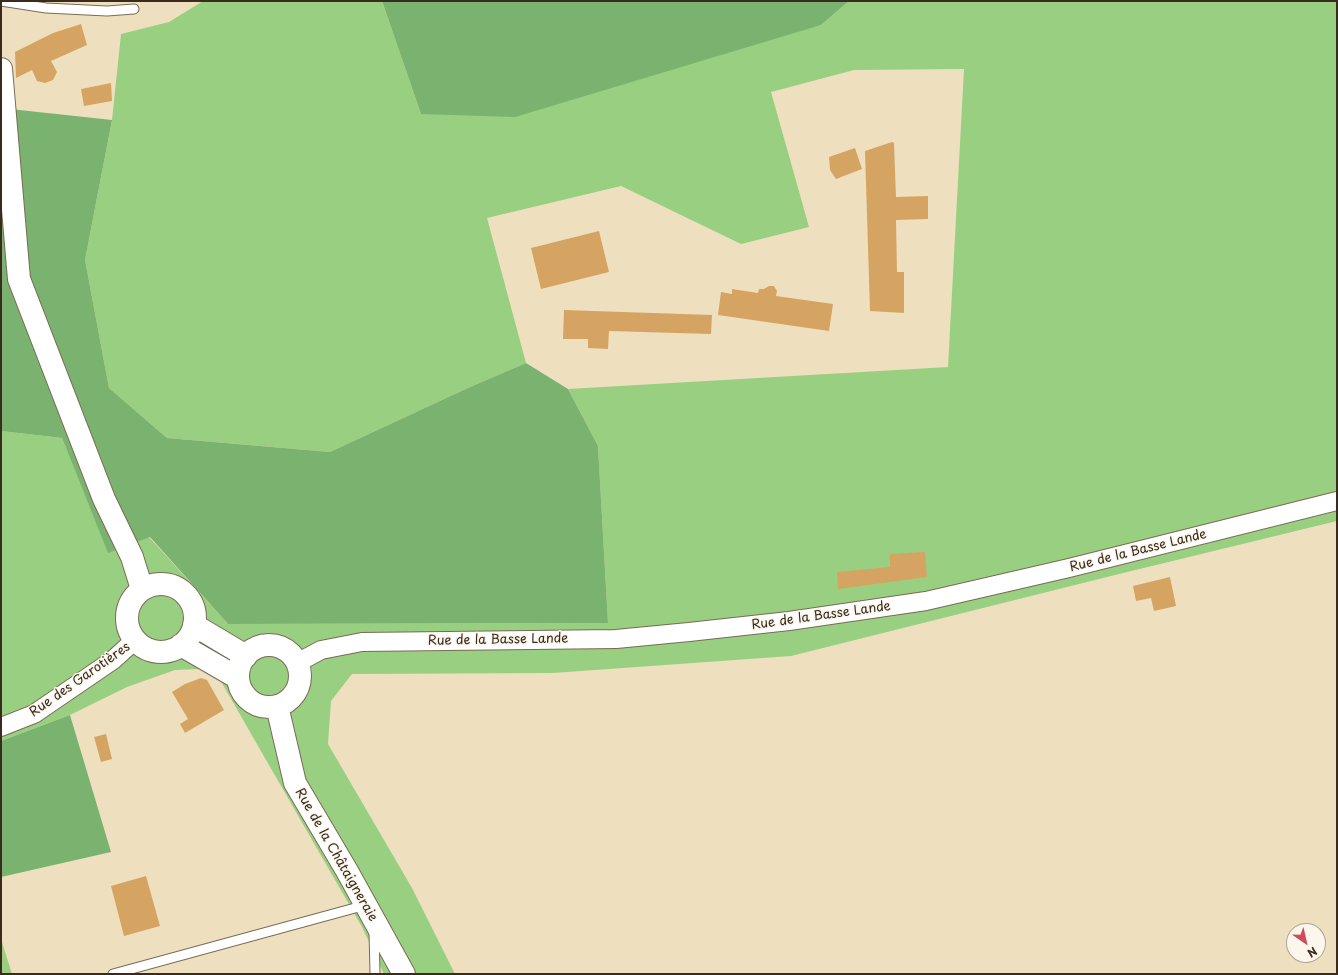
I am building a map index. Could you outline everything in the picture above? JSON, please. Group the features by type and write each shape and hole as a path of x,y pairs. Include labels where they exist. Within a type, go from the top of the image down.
{"street":[{"path":"1,69 19,279 104,499 132,557 142,589"},
{"name":"Rue de la Basse Lande","path":"297,663 321,650 362,642 616,639 789,621 919,602 1069,568 1337,501"},
{"path":"164,584 175,587 185,594 191,603 195,614 194,625 191,633 180,645 172,650 162,652 143,646 136,640 129,630 127,619 129,608 134,597 142,589 153,585 164,584"},
{"path":"194,625 246,656"},
{"name":"Rue des Garotières","path":"1,727 34,714 113,660 136,640"},
{"path":"180,645 238,678"},
{"path":"274,645 283,648 292,654 297,663 300,672 298,689 286,703 268,707 259,706 244,695 238,678 240,666 246,656 254,649 274,645"},
{"name":"Rue de la Châtaigneraie","path":"277,706 295,783 370,912 404,974"}],"lane":[{"path":"1,1 46,8 107,11 134,9"},
{"path":"113,974 370,912 375,974"}],"green space":[{"path":"203,1 382,1 421,114 821,25 849,1 1337,1 1337,521 791,656 553,673 352,674 331,701 328,744 412,888 455,974 384,974 362,927 219,678 201,669 175,670 127,687 70,715 1,741 1,431 62,438 108,552 149,537 228,624 608,623 598,446 568,389 948,367 964,69 854,70 771,92 809,227 741,244 621,186 487,218 526,363 470,387 330,452 167,438 109,388 85,260 112,120 121,34 169,22"},
{"path":"382,1 849,1 821,25 515,117 421,114"},
{"path":"1,108 112,120 85,260 109,388 167,438 330,452 470,387 526,363 568,389 598,446 608,623 228,624 150,537 108,553 62,438 1,431"},
{"path":"70,715 111,852 1,877 1,741"},
{"path":"1,939 12,974 1,974"}],"building":[{"path":"81,24 87,45 51,61 57,72 53,80 45,83 37,81 32,70 16,78 15,52 53,33"},
{"path":"111,83 112,101 84,106 81,89"},
{"path":"892,142 894,143 896,197 928,196 928,219 896,220 897,272 904,272 904,313 870,311 865,151"},
{"path":"855,148 862,169 836,179 830,170 829,157"},
{"path":"599,231 609,272 541,289 531,248"},
{"path":"769,286 774,286 777,291 776,296 833,304 829,331 718,315 721,292 732,294 732,289 758,293 759,289 764,289"},
{"path":"564,310 712,315 711,334 609,331 608,349 588,348 588,339 563,339"},
{"path":"925,552 927,577 838,589 837,572 890,567 890,554"},
{"path":"1170,577 1176,606 1154,611 1151,598 1136,601 1133,586"},
{"path":"201,678 207,680 224,710 185,733 180,724 188,719 172,692 185,684"},
{"path":"106,734 112,759 101,762 94,737"},
{"path":"146,876 160,926 124,936 111,886"}]}
